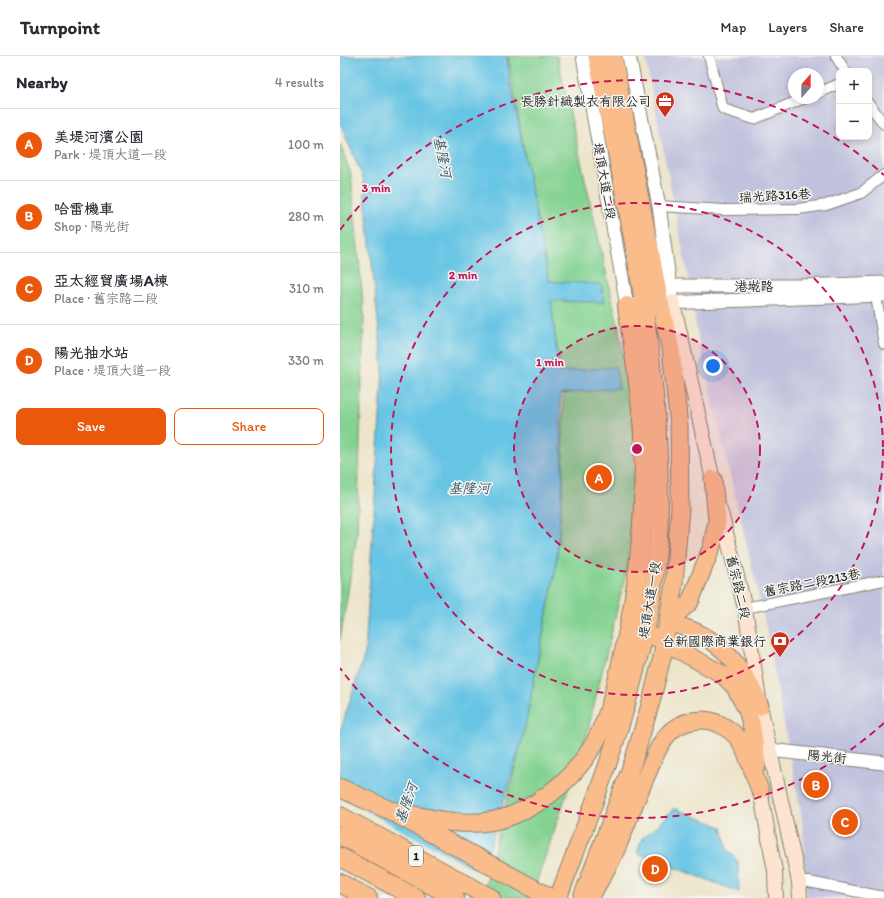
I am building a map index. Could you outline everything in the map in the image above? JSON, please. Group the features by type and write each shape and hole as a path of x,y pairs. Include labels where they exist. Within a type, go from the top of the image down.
{"highway":[{"name":"堤頂大道二段","path":"596,56 622,182 649,296"},
{"path":"389,810 449,822 473,824 492,821 512,815 538,803 558,788 581,764 594,744 614,695 630,620 641,542 643,436 638,380 649,296 613,56"},
{"name":"堤頂大道一段","path":"582,898 633,762 651,702 665,642 674,584 678,542 680,466 679,426 671,350 649,296"},
{"name":"堤頂大道一段","path":"558,898 612,754 628,703 646,631 656,563 659,528 658,439 649,296"},
{"path":"713,479 717,520 712,546 690,602 668,622 705,637 723,651 744,673 760,706"},
{"path":"646,631 722,674 735,687 747,710 752,727 760,790"},
{"path":"590,898 618,848 661,743 673,729 688,722 705,720 716,722 728,729 742,746 760,790"},
{"path":"340,788 389,810 551,898"},
{"name":"1","path":"340,816 491,898"},
{"name":"1","path":"340,835 455,898"},
{"path":"340,857 416,898"},
{"path":"340,883 368,898"}],"main road":[{"name":"舊宗路二段","path":"649,296 713,479 745,608 760,706 799,882 800,898"},
{"path":"760,790 775,871 776,898"}],"street":[{"name":"堤頂大道二段","path":"583,56 649,296"},
{"path":"629,56 659,206 649,296"},
{"path":"709,56 723,109 754,120 791,104"},
{"path":"836,56 843,68"},
{"path":"824,90 836,85"},
{"path":"872,108 884,124"},
{"name":"瑞光路316巷","path":"659,206 724,210 805,208 826,205 861,193 884,174"},
{"name":"港墘路","path":"649,296 798,286 884,283"},
{"path":"880,295 884,344"},
{"name":"港墘路","path":"649,296 880,295"},
{"name":"舊宗路二段213巷","path":"745,608 884,580"},
{"name":"陽光街","path":"770,750 884,763"},
{"path":"799,882 809,882 884,897"}],"shaded area":[{"path":"645,56 884,56 884,898 807,898 802,819 765,623 696,329 693,302"}],"green space":[{"path":"508,56 557,56 618,325 633,411 634,474 628,564 587,734 531,898 482,898 523,736 556,567 563,481 563,382"},
{"path":"340,144 351,174 364,314 357,535 340,641"}],"water":[{"name":"基隆河","path":"340,56 507,56 510,80 549,281 601,284 604,302 551,301 559,372 615,367 619,388 560,394 563,481 556,567 523,736 475,898 340,898 340,732 365,653 383,369 363,178 340,123"},
{"path":"673,809 722,827 727,849 738,861 739,892 637,853 642,838 655,828"}],"pier":[{"path":"340,797 484,875 477,898 340,898"}],"place":[{"name":"長勝針織製衣有限公司","path":"665,118"},
{"name":"美堤河濱公園","path":"599,478"},
{"name":"台新國際商業銀行","path":"780,658"},
{"name":"哈雷機車","path":"816,785"},
{"name":"亞太經貿廣場A棟","path":"845,822"},
{"name":"陽光抽水站","path":"655,869"}]}
